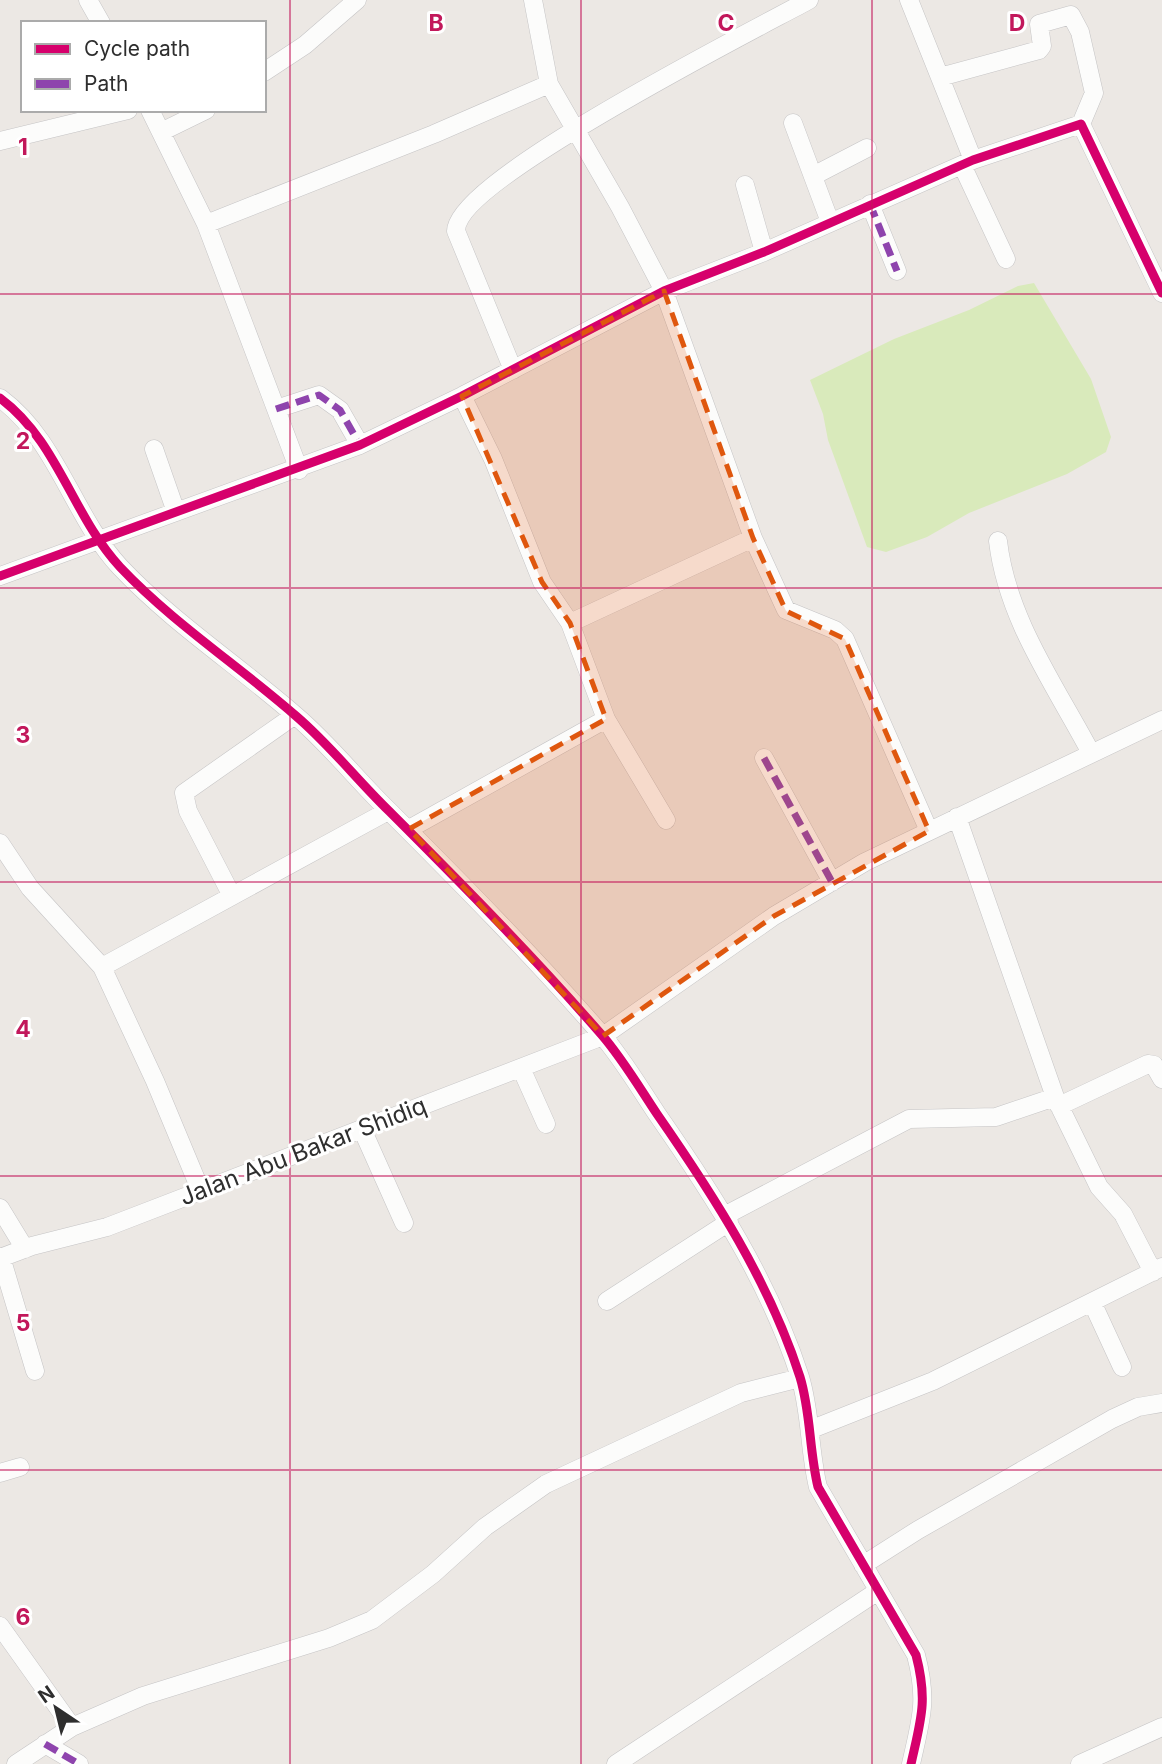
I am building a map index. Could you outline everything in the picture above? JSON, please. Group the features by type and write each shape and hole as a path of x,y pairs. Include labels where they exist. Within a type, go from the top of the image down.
{"street":[{"path":"88,0 100,21"},
{"path":"266,71 305,45 357,0"},
{"path":"533,0 549,83 620,207 664,291 752,538 786,610 835,630 845,639 929,831"},
{"path":"513,370 456,225 475,200 574,128 809,0"},
{"path":"909,0 1006,259"},
{"path":"940,77 1041,49 1039,24 1071,15 1080,32 1094,93 1081,124 1162,293"},
{"path":"206,224 434,134 549,83"},
{"path":"0,141 120,112"},
{"path":"151,112 206,224 299,470"},
{"path":"161,132 202,112"},
{"path":"793,123 830,222"},
{"path":"0,576 98,539 299,470 462,396 664,291 764,252 968,162 1081,124"},
{"path":"813,176 867,148"},
{"path":"745,185 764,252"},
{"path":"870,204 898,271"},
{"path":"276,409 319,395 340,410 360,444"},
{"path":"462,396 493,459 542,582 570,623 606,719 666,820"},
{"path":"0,398 16,410 43,442 98,539 120,567 180,622 295,715 408,829 603,1036 728,1219 766,1291 800,1378 812,1429 813,1467 818,1487 916,1655 924,1685 923,1718 911,1764"},
{"path":"154,449 176,512"},
{"path":"570,623 752,538"},
{"path":"998,541 1002,573 1012,607 1091,752"},
{"path":"232,895 188,811 184,793 295,715"},
{"path":"408,829 606,719"},
{"name":"Jalan Abu Bakar Shidiq","path":"1,1258 25,1248 107,1227 603,1036 691,972 832,881 957,817 1162,720"},
{"path":"764,758 832,881"},
{"path":"102,967 388,811"},
{"path":"812,1429 933,1381 1158,1269 1123,1214 1099,1187 1057,1101 957,817"},
{"path":"0,843 30,888 102,967 155,1081 200,1189"},
{"path":"607,1301 728,1219 909,1119 996,1117 1057,1101 1148,1063 1154,1065 1162,1079"},
{"path":"521,1068 546,1124"},
{"path":"362,1129 404,1223"},
{"path":"0,1208 25,1248"},
{"path":"1,1258 35,1371"},
{"path":"1092,1302 1122,1367"},
{"path":"16,1764 72,1727 143,1696 329,1638 372,1620 433,1574 485,1527 546,1484 741,1393 800,1378"},
{"path":"863,1565 918,1530 1112,1419 1138,1407 1162,1404"},
{"path":"0,1473 20,1467"},
{"path":"616,1764 878,1591"},
{"path":"0,1626 72,1727"},
{"path":"1080,1764 1162,1727"},
{"path":"45,1744 79,1764"}],"highlighted area":[{"path":"664,291 753,538 786,611 845,639 929,831 774,916 603,1036 409,829 606,719 570,623 542,582 462,396"}],"green space":[{"path":"1034,283 1091,379 1111,437 1106,452 1067,474 969,513 927,537 886,552 867,547 828,440 823,414 810,380 894,339 969,310 1018,286"}],"marked path":[{"path":"870,204 897,271"},
{"path":"276,409 319,395 340,410 360,445"},
{"path":"764,758 832,882"},
{"path":"45,1744 79,1764"}],"cycle path":[{"path":"0,576 360,445 462,396 664,291 764,252 973,160 1081,124 1162,293"},
{"path":"0,398 20,415 36,435 89,525 120,567 184,626 308,727 497,921 609,1043 678,1145 738,1240 773,1307 804,1391 818,1487 916,1655 922,1698 911,1764"}]}
